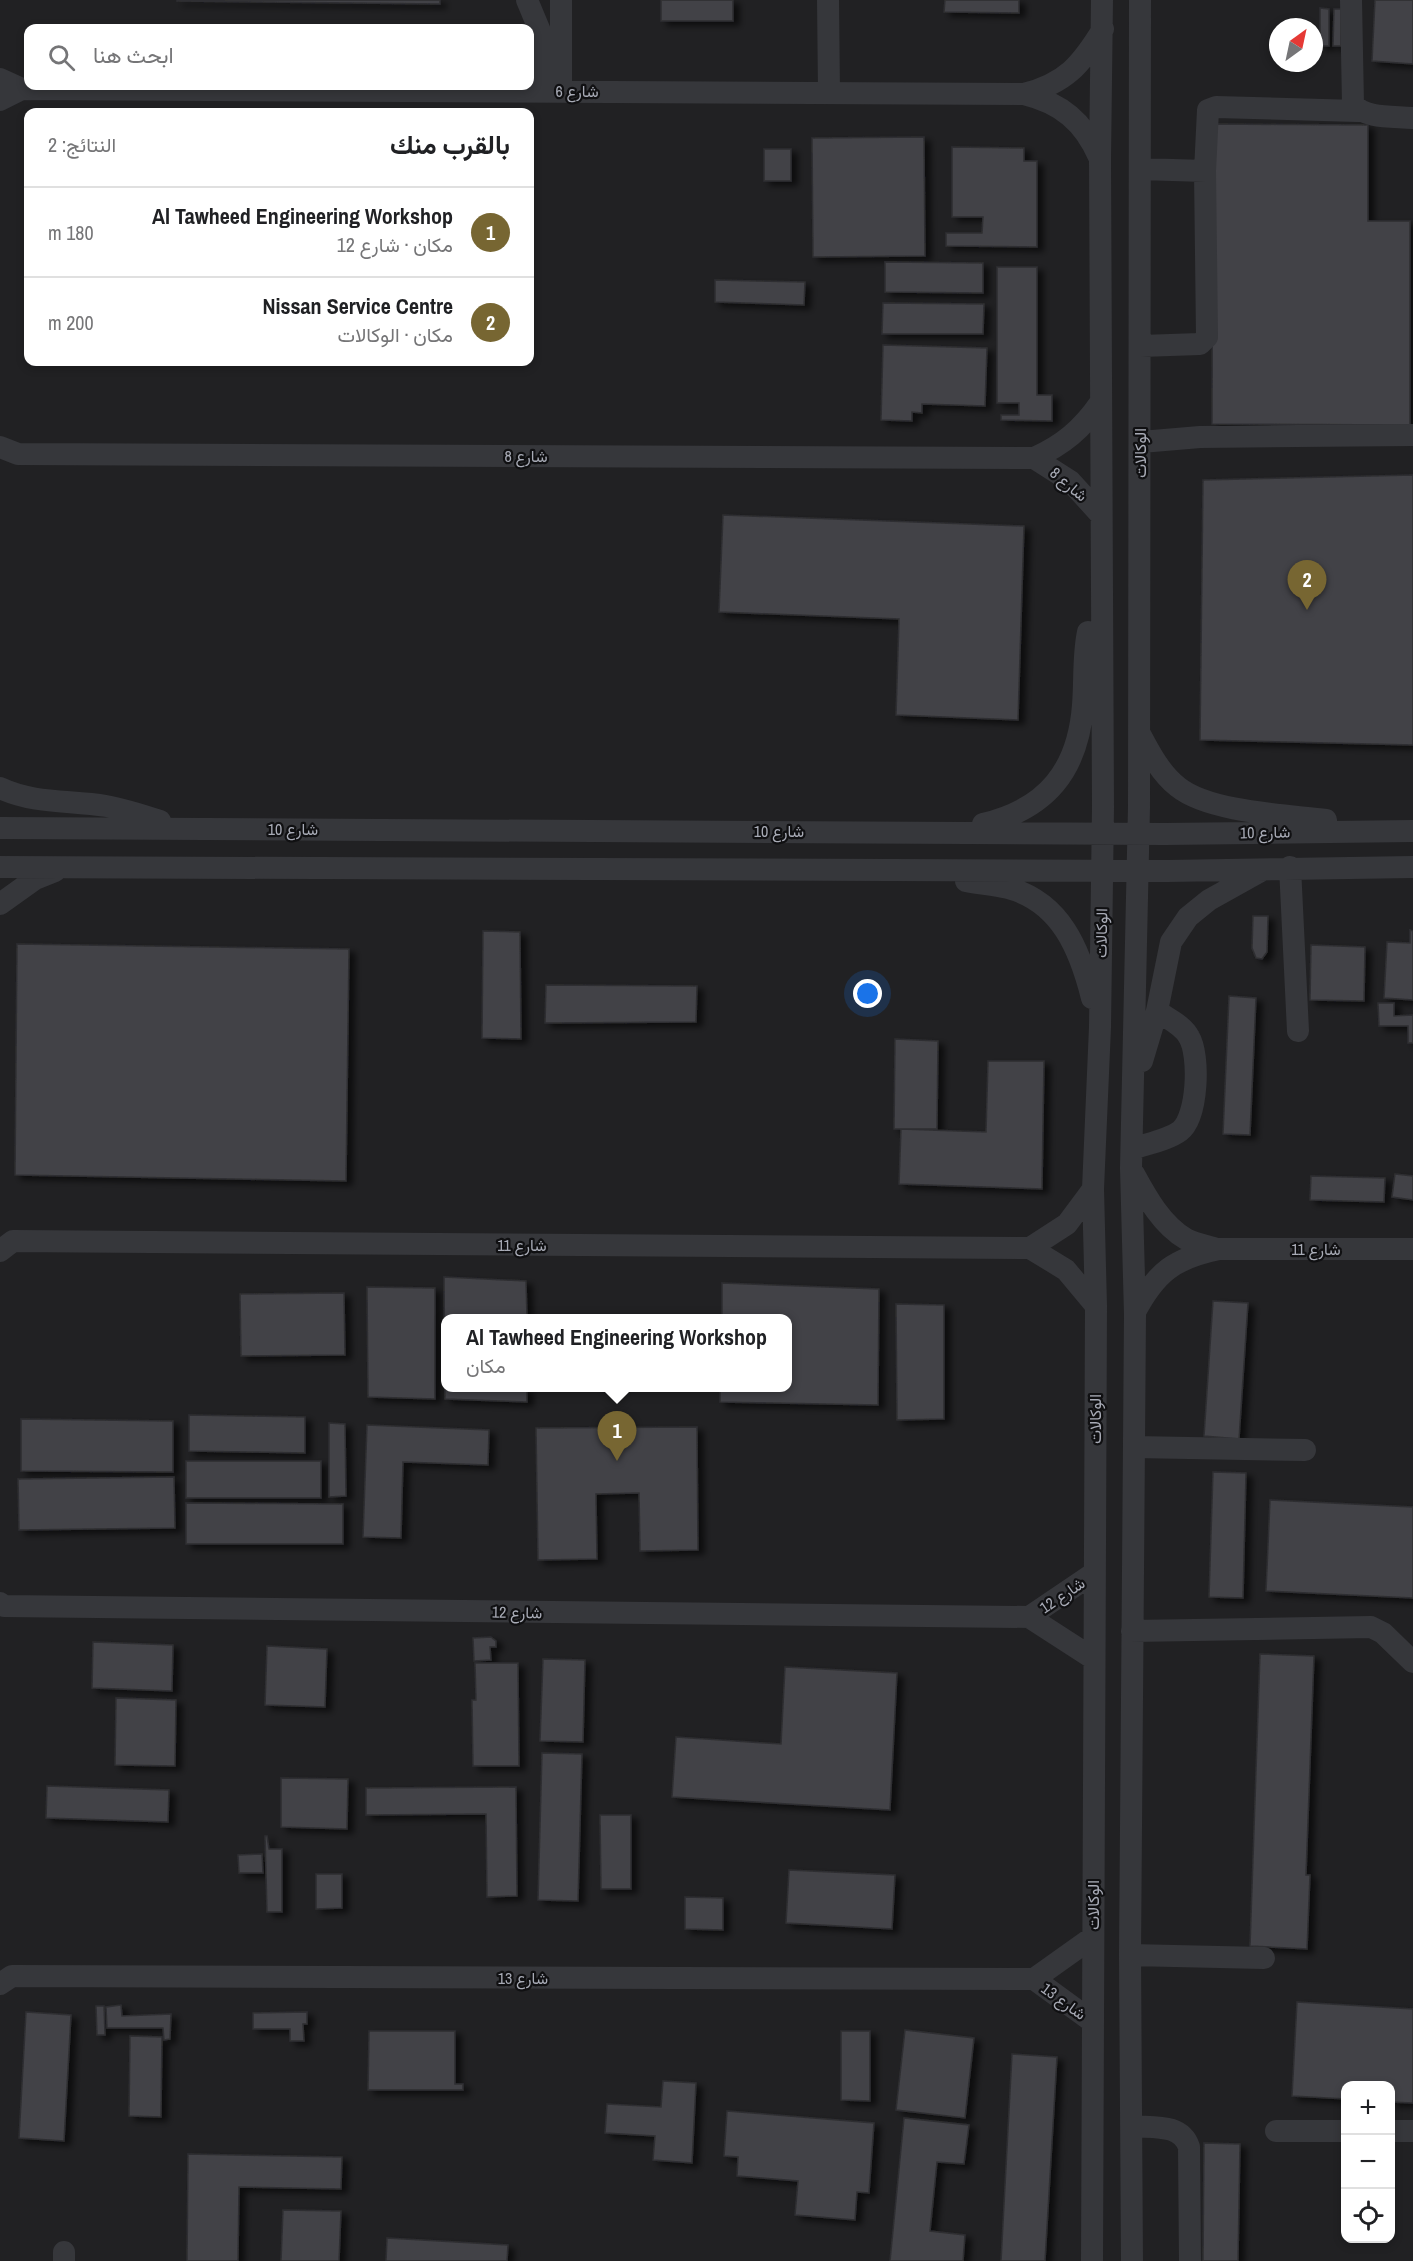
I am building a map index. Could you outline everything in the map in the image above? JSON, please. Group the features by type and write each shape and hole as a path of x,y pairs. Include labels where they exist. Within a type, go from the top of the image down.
{"street":[{"path":"527,0 542,36 553,91"},
{"path":"553,91 561,0"},
{"path":"828,0 829,92"},
{"name":"الوكالات","path":"1092,2261 1096,1306 1093,1189 1100,1027 1102,870 1100,160 1102,0"},
{"name":"الوكالات","path":"1132,2261 1130,1955 1135,1314 1132,1158 1138,834 1141,442 1140,0"},
{"path":"1351,0 1351,97 1358,111"},
{"name":"شارع 6","path":"1024,94 1061,80 1078,66 1103,29"},
{"name":"شارع 6","path":"0,79 22,89"},
{"name":"شارع 6","path":"0,100 22,89"},
{"name":"شارع 6","path":"288,90 1024,94 1045,99 1064,109 1080,123 1092,140 1100,160"},
{"path":"1141,346 1191,345 1206,340 1206,118 1211,108 1358,111 1413,118"},
{"path":"1140,169 1205,171"},
{"name":"شارع 8","path":"6,455 1034,458 1070,438 1085,425 1100,403"},
{"path":"1141,442 1200,436 1413,435"},
{"name":"شارع 8","path":"1034,458 1070,481 1101,515"},
{"name":"الوكالات","path":"952,831 1014,815 1037,801 1061,779 1071,760 1078,738 1087,638 1101,576"},
{"name":"شارع 10","path":"1139,731 1163,772 1177,787 1193,797 1215,805 1342,822 1381,831"},
{"name":"شارع 10","path":"0,788 19,796 41,801 107,806 178,828"},
{"name":"شارع 10","path":"0,828 952,831 1138,834 1413,831"},
{"path":"0,867 899,871 1413,867"},
{"path":"0,904 35,879 67,867"},
{"path":"1280,868 1298,1031"},
{"name":"الوكالات","path":"1134,1086 1157,1011 1171,942 1188,917 1226,890 1280,868"},
{"path":"899,871 1009,888 1033,898 1052,913 1070,934 1082,959 1100,1027"},
{"path":"1132,1158 1180,1131 1189,1120 1195,1100 1194,1049 1190,1038 1184,1030 1157,1011"},
{"name":"شارع 11","path":"1132,1158 1147,1198 1168,1224 1187,1239 1219,1249"},
{"path":"1093,1189 1067,1224 1030,1248 1066,1270 1096,1306"},
{"name":"شارع 11","path":"4,1241 1030,1248"},
{"name":"شارع 11","path":"1135,1314 1147,1290 1166,1269 1191,1255 1219,1249 1413,1249"},
{"path":"1134,1447 1305,1450"},
{"name":"شارع 12","path":"1029,1617 1094,1573"},
{"name":"شارع 12","path":"1,1606 1029,1617 1094,1659"},
{"path":"1132,1631 1371,1627 1383,1633 1413,1662"},
{"name":"شارع 13","path":"1034,1980 1093,1937"},
{"path":"1130,1955 1264,1958"},
{"name":"شارع 13","path":"4,1976 1034,1980 1093,2022"},
{"path":"1132,2126 1174,2130 1185,2136 1190,2147 1190,2261"},
{"path":"1276,2131 1341,2131"},
{"path":"1395,2131 1413,2131"}],"shaded area":[{"path":"0,0 1413,0 1413,2261 0,2261"}],"building":[{"path":"440,0 440,4 177,1"},
{"path":"661,0 733,0 733,21 661,21"},
{"path":"945,0 1019,0 1019,13 944,12"},
{"path":"1375,0 1413,0 1413,64 1372,61"},
{"path":"1320,8 1329,9 1329,46 1323,46 1323,18 1320,18"},
{"path":"1334,9 1341,9 1341,46 1333,46"},
{"path":"1213,124 1368,125 1368,221 1410,221 1410,425 1212,424"},
{"path":"924,137 925,256 813,257 812,138"},
{"path":"952,147 1024,148 1024,161 1037,161 1037,247 946,246 946,233 982,233 983,217 952,217"},
{"path":"764,149 791,149 791,181 764,181"},
{"path":"885,262 983,263 983,293 885,292"},
{"path":"997,267 1037,267 1037,395 1052,395 1052,421 1001,420 1001,415 1019,415 1019,403 997,403"},
{"path":"715,280 805,282 804,305 715,302"},
{"path":"883,303 984,304 983,334 882,334"},
{"path":"883,345 987,348 985,406 922,404 922,413 912,412 912,421 881,420"},
{"path":"1413,475 1413,745 1200,740 1203,480"},
{"path":"723,515 1024,526 1018,720 896,715 899,619 719,612"},
{"path":"1253,916 1268,916 1267,952 1262,959 1256,958 1252,948"},
{"path":"1410,930 1413,931 1413,1000 1384,998 1387,942 1410,943"},
{"path":"483,931 520,932 521,1039 482,1038"},
{"path":"17,944 349,949 346,1181 15,1175"},
{"path":"1311,945 1365,947 1364,1001 1310,1000"},
{"path":"546,985 697,986 696,1022 545,1023"},
{"path":"1229,996 1256,998 1250,1135 1223,1134"},
{"path":"1378,1003 1394,1003 1394,1016 1413,1015 1413,1043 1408,1043 1408,1026 1379,1026"},
{"path":"895,1039 938,1041 937,1129 894,1129"},
{"path":"988,1061 1044,1061 1042,1189 899,1184 901,1129 986,1132"},
{"path":"1395,1174 1413,1176 1413,1200 1392,1197"},
{"path":"1311,1176 1385,1178 1384,1202 1310,1200"},
{"path":"444,1277 526,1281 527,1314 444,1314"},
{"path":"722,1283 879,1289 878,1405 720,1402 720,1392 792,1392 792,1314 722,1314"},
{"path":"367,1287 435,1288 435,1399 368,1397"},
{"path":"344,1293 345,1355 241,1356 240,1294"},
{"path":"1213,1301 1248,1303 1239,1439 1204,1436"},
{"path":"896,1304 944,1305 944,1419 897,1420"},
{"path":"445,1392 527,1392 527,1402 445,1399"},
{"path":"189,1415 305,1417 305,1453 189,1451"},
{"path":"21,1419 173,1421 173,1472 21,1471"},
{"path":"329,1423 345,1424 346,1496 329,1497"},
{"path":"367,1425 489,1430 488,1465 403,1462 401,1538 363,1537"},
{"path":"697,1427 698,1550 640,1551 639,1493 596,1494 597,1559 538,1560 536,1428"},
{"path":"186,1461 321,1461 321,1498 186,1498"},
{"path":"1213,1472 1246,1473 1243,1598 1209,1597"},
{"path":"174,1477 175,1528 19,1530 18,1479"},
{"path":"1270,1500 1413,1507 1413,1598 1266,1591"},
{"path":"186,1503 343,1504 343,1544 186,1544"},
{"path":"491,1637 496,1641 496,1647 490,1647 491,1660 474,1661 473,1638"},
{"path":"93,1642 173,1645 172,1691 92,1688"},
{"path":"267,1646 327,1649 325,1707 265,1705"},
{"path":"1260,1654 1314,1656 1306,1875 1310,1875 1307,1949 1250,1946"},
{"path":"543,1659 585,1660 583,1742 540,1741"},
{"path":"475,1663 518,1663 519,1766 473,1766 472,1700 476,1700"},
{"path":"785,1667 897,1673 890,1810 672,1797 676,1737 781,1744"},
{"path":"116,1698 176,1700 175,1766 115,1765"},
{"path":"542,1753 582,1754 578,1901 538,1900"},
{"path":"281,1778 348,1779 347,1829 281,1827"},
{"path":"47,1786 169,1790 168,1822 46,1818"},
{"path":"516,1787 517,1896 487,1897 486,1814 366,1815 366,1788"},
{"path":"600,1815 631,1815 631,1889 601,1889"},
{"path":"265,1836 267,1836 269,1849 282,1849 282,1912 267,1912"},
{"path":"262,1854 263,1873 239,1873 238,1855"},
{"path":"789,1870 895,1875 892,1929 786,1923"},
{"path":"316,1874 342,1874 342,1908 316,1909"},
{"path":"685,1897 723,1898 723,1930 685,1929"},
{"path":"1297,2002 1413,2009 1413,2103 1395,2102 1395,2081 1341,2081 1341,2099 1292,2096"},
{"path":"121,2005 122,2016 171,2014 170,2039 164,2040 163,2028 107,2028 106,2007"},
{"path":"96,2006 104,2006 105,2035 97,2035"},
{"path":"26,2012 71,2015 64,2141 19,2138"},
{"path":"307,2012 307,2024 303,2024 304,2041 290,2041 290,2029 253,2029 253,2013"},
{"path":"905,2030 974,2038 965,2118 896,2110"},
{"path":"369,2031 455,2031 455,2084 463,2084 463,2090 368,2090"},
{"path":"841,2031 870,2031 870,2101 841,2100"},
{"path":"130,2036 162,2037 161,2117 129,2116"},
{"path":"1012,2054 1057,2057 1045,2261 1001,2261"},
{"path":"663,2081 696,2083 692,2163 653,2160 655,2136 605,2133 607,2104 661,2107"},
{"path":"727,2111 874,2123 869,2193 857,2192 855,2220 795,2215 798,2181 737,2176 738,2157 724,2156"},
{"path":"904,2118 969,2125 964,2164 937,2162 930,2231 965,2235 963,2261 890,2261"},
{"path":"1204,2143 1240,2144 1238,2261 1203,2261"},
{"path":"188,2154 342,2157 341,2189 239,2187 238,2261 187,2261"},
{"path":"283,2210 341,2211 339,2261 281,2261"},
{"path":"387,2238 508,2245 507,2261 386,2261"}],"place":[{"name":"Nissan Service Centre","path":"1307,610"},
{"name":"Al Tawheed Engineering Workshop","path":"617,1461"}]}
